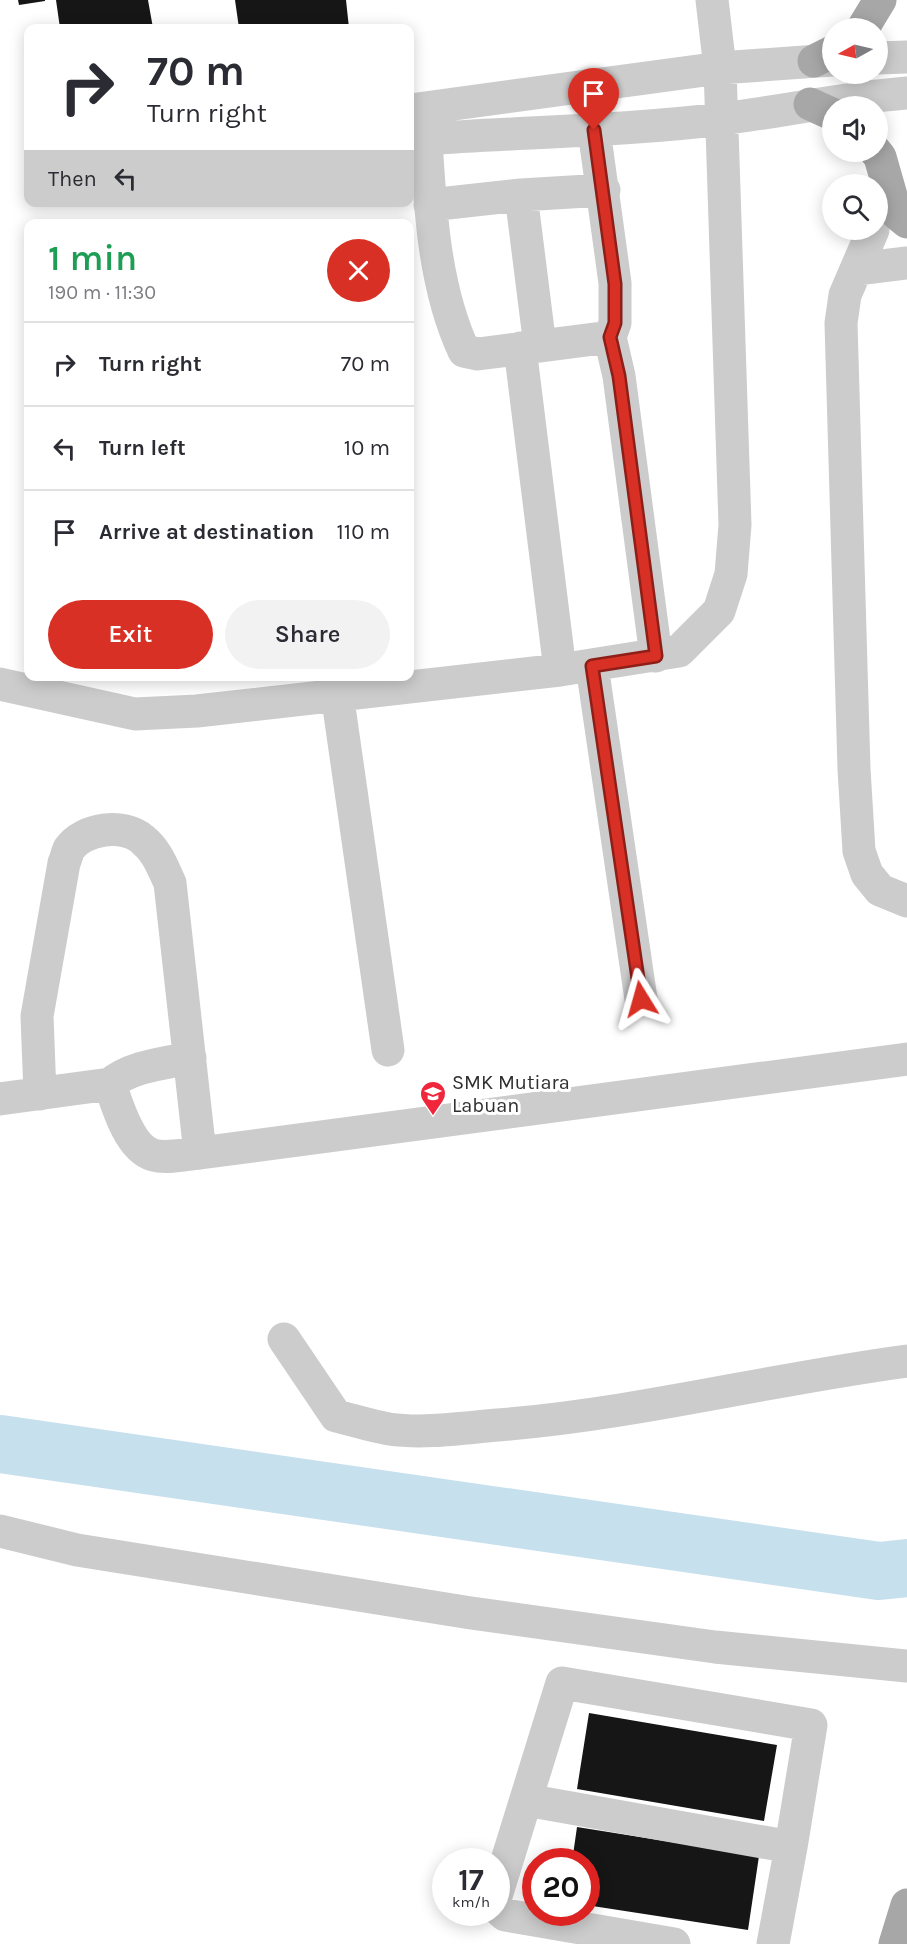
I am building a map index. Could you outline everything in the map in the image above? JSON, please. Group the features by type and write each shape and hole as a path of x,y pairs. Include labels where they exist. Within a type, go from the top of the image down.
{"main road":[{"path":"869,18 880,0"},
{"path":"880,162 896,213 907,222"},
{"path":"895,1944 907,1905"}],"street":[{"path":"0,684 135,714 197,711 338,693 576,668 656,656 679,651 700,633 719,611 731,574 735,525 720,68 712,0"},
{"path":"888,58 907,57"},
{"path":"414,109 720,68 822,58"},
{"path":"610,337 478,354 464,351 443,284 418,137 594,130 722,119 821,109 907,93"},
{"path":"594,130 615,292 615,323 610,337 619,376 656,656"},
{"path":"430,205 521,195 603,190"},
{"path":"521,195 530,347 576,668 641,999"},
{"path":"869,240 845,295 841,323 854,769 859,851 867,874 880,890 907,901"},
{"path":"857,269 907,263"},
{"path":"338,693 388,1050"},
{"path":"40,1094 37,1016 64,863 69,849 84,836 98,831 113,830 140,837 156,853 170,883 200,1153"},
{"path":"0,1099 110,1084 122,1074 137,1069 190,1058"},
{"path":"110,1084 126,1126 142,1149 151,1155 163,1156 200,1153 907,1059"},
{"path":"285,1339 336,1416 390,1429 448,1429 529,1423 664,1403 832,1371 907,1361"},
{"path":"0,1531 77,1550 471,1613 715,1647 907,1666"},
{"path":"510,1851 562,1683 811,1725 773,1944"},
{"path":"526,1800 791,1846"},
{"path":"510,1916 674,1944"}],"building":[{"path":"18,0 45,0 45,1 19,5"},
{"path":"56,0 148,0 152,24 59,24"},
{"path":"235,0 346,0 349,24 238,24"},
{"path":"589,1713 777,1745 764,1821 577,1789"},
{"path":"577,1827 759,1856 748,1930 600,1907 600,1848 574,1848"}],"waterway":[{"path":"0,1444 879,1571 907,1568"}],"place":[{"name":"SMK Mutiara Labuan","path":"433,1117"}],"route":[{"path":"594,130 603,190 605,224 615,284 615,323 610,337 619,376 656,656 592,666 641,999"}]}
